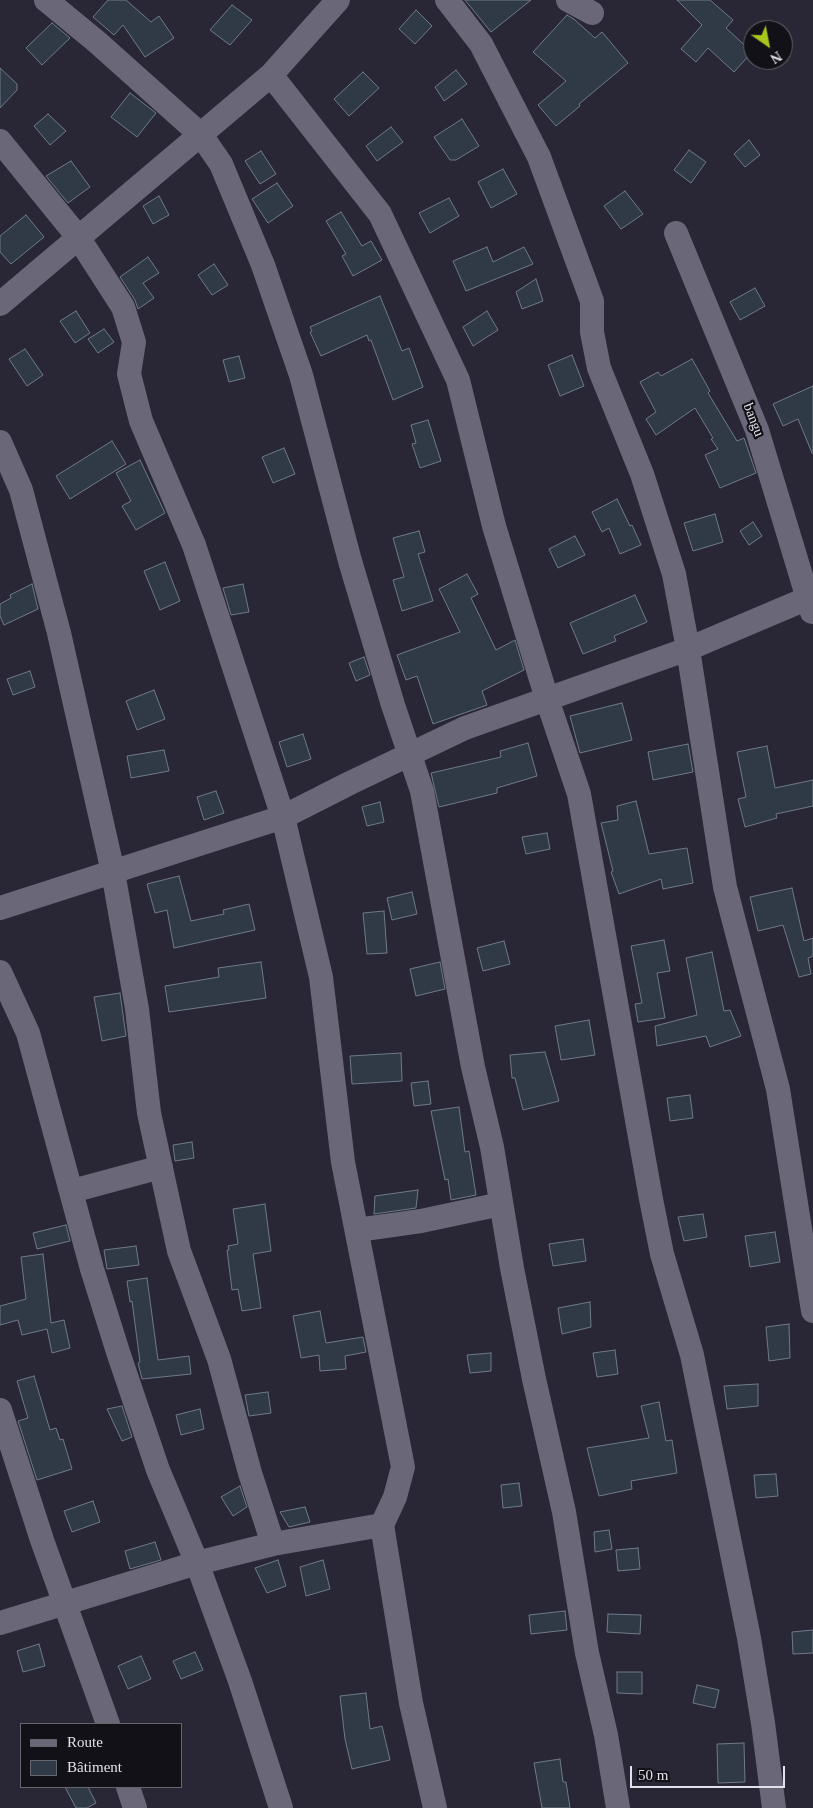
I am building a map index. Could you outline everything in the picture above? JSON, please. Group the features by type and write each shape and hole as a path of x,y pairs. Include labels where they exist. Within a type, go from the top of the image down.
{"street":[{"path":"46,0 97,42 201,135 221,164 263,265 302,375 350,561 409,755 422,791 473,1067 492,1146 534,1379 564,1512 587,1654 606,1735 618,1808"},
{"path":"0,304 271,75 338,0"},
{"path":"447,0 481,44 539,157 592,301 592,332 599,368 642,474 671,565 688,649 726,886 778,1088 813,1311"},
{"path":"568,0 592,13"},
{"path":"271,75 380,214 458,380 494,526 547,699 579,794 662,1254 692,1355 749,1638 774,1808"},
{"path":"0,141 78,237 123,307 134,342 130,374 141,421 194,545 283,817 321,977 343,1162 403,1466 395,1496 382,1525 411,1703 435,1808"},
{"name":"bangu","path":"676,233 757,430 812,603"},
{"path":"0,442 21,490 54,614 113,872 137,1009 149,1113 179,1251 218,1359 250,1473 273,1544"},
{"path":"0,908 283,817 465,728 812,603"},
{"path":"0,972 28,1033 92,1269 121,1361 158,1470 197,1563 240,1681 281,1808"},
{"path":"72,1191 161,1168"},
{"path":"357,1230 421,1220 501,1204"},
{"path":"0,1410 42,1540 67,1604 108,1723"},
{"path":"0,1623 197,1563 273,1544 382,1525"},
{"path":"128,1788 135,1808"}],"building":[{"path":"108,0 126,0 151,22 159,16 174,38 145,57 123,25 114,35 93,17"},
{"path":"465,0 531,0 491,32"},
{"path":"677,0 710,0 733,20 726,28 743,44 743,62 734,72 708,48 696,62 681,49 702,25"},
{"path":"232,5 252,20 230,45 210,30"},
{"path":"416,10 432,26 415,44 399,29"},
{"path":"567,15 595,38 602,32 628,63 556,126 538,105 566,81 533,52"},
{"path":"52,23 70,38 42,65 26,48"},
{"path":"0,68 17,84 17,90 0,108"},
{"path":"456,70 467,84 444,101 435,87"},
{"path":"363,72 379,88 349,116 334,99"},
{"path":"130,93 156,113 137,137 111,117"},
{"path":"48,114 66,131 50,145 34,126"},
{"path":"462,119 479,146 456,160 450,160 434,137"},
{"path":"391,127 403,142 377,161 366,146"},
{"path":"749,140 760,155 745,167 734,154"},
{"path":"689,150 706,162 691,183 674,170"},
{"path":"261,151 276,174 260,184 245,161"},
{"path":"71,161 90,187 68,203 46,176"},
{"path":"503,169 517,194 491,208 478,182"},
{"path":"277,183 293,206 268,223 252,199"},
{"path":"625,191 643,214 621,229 604,206"},
{"path":"159,196 169,215 153,224 143,206"},
{"path":"449,198 459,216 430,233 419,213"},
{"path":"341,212 362,246 371,241 382,260 353,276 342,256 346,254 326,221"},
{"path":"26,215 44,237 11,264 0,252 0,236"},
{"path":"487,247 493,262 524,247 533,264 466,291 453,261"},
{"path":"148,257 159,273 143,283 154,298 138,309 135,300 120,277"},
{"path":"214,264 228,285 212,295 198,275"},
{"path":"536,279 543,301 522,309 516,292"},
{"path":"755,288 765,306 740,320 730,302"},
{"path":"380,296 402,351 409,348 423,387 393,400 371,340 369,341 367,335 321,356 310,332 312,331 310,327"},
{"path":"76,311 90,333 75,343 60,321"},
{"path":"487,311 498,330 473,346 463,327"},
{"path":"104,329 114,342 98,353 88,339"},
{"path":"25,349 43,375 27,386 9,359"},
{"path":"572,355 584,386 560,396 548,365"},
{"path":"239,356 245,378 229,382 223,360"},
{"path":"692,359 710,391 708,393 737,441 744,438 756,473 720,488 705,455 718,449 695,408 656,435 646,419 656,412 640,382 658,372 661,376"},
{"path":"813,386 812,453 798,419 783,426 773,404"},
{"path":"428,420 441,461 420,468 412,444 416,443 411,425"},
{"path":"112,441 126,464 70,499 56,476"},
{"path":"284,448 295,474 273,483 262,457"},
{"path":"140,460 165,513 136,530 122,506 131,501 116,473"},
{"path":"617,499 641,545 620,554 609,528 602,532 592,512"},
{"path":"715,514 723,542 693,551 684,523"},
{"path":"753,522 762,536 749,545 740,531"},
{"path":"419,531 425,552 418,554 433,601 402,611 393,580 404,577 393,538"},
{"path":"575,536 585,555 558,568 549,549"},
{"path":"165,562 180,601 160,610 144,571"},
{"path":"467,574 478,594 471,598 496,650 515,640 524,670 482,691 487,705 433,724 417,676 406,680 397,655 460,632 439,589"},
{"path":"32,584 38,609 4,625 0,616 0,604 11,598 10,595"},
{"path":"243,584 249,612 231,615 223,588"},
{"path":"635,595 647,622 614,636 616,641 583,654 570,623"},
{"path":"364,657 370,675 356,681 349,663"},
{"path":"30,671 35,687 13,695 7,679"},
{"path":"154,690 165,719 137,730 126,701"},
{"path":"622,703 632,740 580,753 570,716"},
{"path":"303,734 311,759 287,767 279,742"},
{"path":"528,743 537,776 497,788 497,793 439,807 431,773 501,757 500,751"},
{"path":"688,744 693,772 653,780 648,752"},
{"path":"767,746 775,788 813,780 813,806 776,814 777,818 745,827 738,799 746,797 737,752"},
{"path":"164,750 169,771 131,778 127,756"},
{"path":"216,791 224,813 204,820 197,797"},
{"path":"636,801 649,854 687,848 693,883 663,889 661,879 619,894 611,872 613,871 601,823 618,820 617,806"},
{"path":"380,802 384,822 367,826 362,807"},
{"path":"547,833 550,849 526,854 522,837"},
{"path":"179,876 191,921 224,914 223,910 249,904 255,930 174,948 167,910 155,913 147,884"},
{"path":"792,888 804,941 813,938 813,956 808,958 811,974 799,977 783,925 758,931 750,897"},
{"path":"412,892 417,914 392,920 387,898"},
{"path":"384,911 387,953 367,954 363,913"},
{"path":"664,940 670,971 657,973 665,1018 638,1022 635,1004 642,1003 631,946"},
{"path":"504,941 510,964 483,971 477,948"},
{"path":"712,952 724,1011 730,1010 741,1036 710,1047 706,1036 657,1046 655,1026 697,1015 686,958"},
{"path":"261,962 266,998 169,1012 165,986 219,977 218,968"},
{"path":"440,962 445,989 416,996 410,969"},
{"path":"120,993 126,1036 102,1041 94,997"},
{"path":"589,1020 595,1055 561,1060 555,1026"},
{"path":"545,1052 559,1101 523,1110 515,1078 512,1078 510,1055"},
{"path":"401,1053 402,1081 352,1084 350,1056"},
{"path":"428,1081 431,1104 414,1106 411,1083"},
{"path":"690,1095 693,1118 670,1121 667,1098"},
{"path":"459,1107 465,1152 469,1151 476,1195 451,1200 448,1179 445,1180 431,1111"},
{"path":"192,1142 194,1158 175,1161 173,1145"},
{"path":"418,1190 416,1208 374,1214 375,1196"},
{"path":"265,1204 271,1251 253,1254 261,1308 242,1311 238,1289 232,1290 227,1250 229,1250 228,1246 238,1244 233,1209"},
{"path":"703,1214 707,1237 684,1241 678,1217"},
{"path":"66,1225 70,1241 37,1249 33,1233"},
{"path":"775,1232 780,1262 750,1267 745,1236"},
{"path":"583,1239 586,1261 553,1266 549,1244"},
{"path":"136,1246 139,1265 107,1269 104,1250"},
{"path":"43,1254 51,1323 64,1320 70,1348 52,1353 47,1329 22,1335 18,1320 0,1325 0,1306 26,1299 21,1257"},
{"path":"147,1278 158,1360 189,1356 191,1374 142,1379 138,1363 140,1362 132,1301 130,1302 127,1281"},
{"path":"590,1302 591,1327 562,1334 558,1308"},
{"path":"320,1311 326,1343 363,1337 366,1352 345,1356 346,1369 320,1371 319,1355 301,1358 293,1316"},
{"path":"789,1324 790,1358 769,1361 766,1327"},
{"path":"615,1350 618,1374 597,1377 593,1353"},
{"path":"491,1353 491,1371 470,1373 467,1355"},
{"path":"34,1376 50,1430 56,1428 60,1440 63,1439 72,1469 37,1480 18,1421 28,1418 17,1381"},
{"path":"758,1384 758,1406 727,1409 724,1386"},
{"path":"268,1392 271,1413 249,1416 245,1395"},
{"path":"659,1402 666,1441 672,1440 677,1473 631,1481 632,1489 599,1496 587,1448 649,1438 641,1406"},
{"path":"122,1406 132,1437 122,1441 107,1409"},
{"path":"200,1409 204,1429 181,1435 176,1415"},
{"path":"776,1474 778,1496 756,1498 754,1475"},
{"path":"519,1483 522,1506 503,1508 501,1485"},
{"path":"240,1486 247,1507 233,1516 221,1497"},
{"path":"93,1501 100,1522 72,1532 64,1511"},
{"path":"305,1507 310,1522 289,1527 280,1512"},
{"path":"609,1530 612,1549 595,1552 594,1532"},
{"path":"155,1542 161,1560 130,1569 125,1551"},
{"path":"638,1548 640,1569 618,1571 616,1550"},
{"path":"278,1560 286,1586 267,1593 255,1568"},
{"path":"323,1560 330,1589 306,1596 300,1567"},
{"path":"565,1611 567,1630 531,1634 529,1615"},
{"path":"608,1614 641,1615 640,1634 607,1632"},
{"path":"813,1630 813,1653 793,1654 792,1632"},
{"path":"39,1644 45,1666 23,1672 17,1651"},
{"path":"195,1652 203,1670 181,1679 173,1661"},
{"path":"141,1656 151,1679 128,1689 118,1666"},
{"path":"617,1672 642,1672 642,1694 617,1693"},
{"path":"697,1685 719,1690 715,1708 693,1703"},
{"path":"366,1693 370,1729 382,1726 390,1760 352,1769 345,1739 340,1696"},
{"path":"744,1743 745,1782 718,1783 717,1744"},
{"path":"560,1759 563,1782 566,1782 570,1808 542,1808 534,1763"},
{"path":"66,1788 88,1788 96,1803 87,1808 76,1808"}]}
